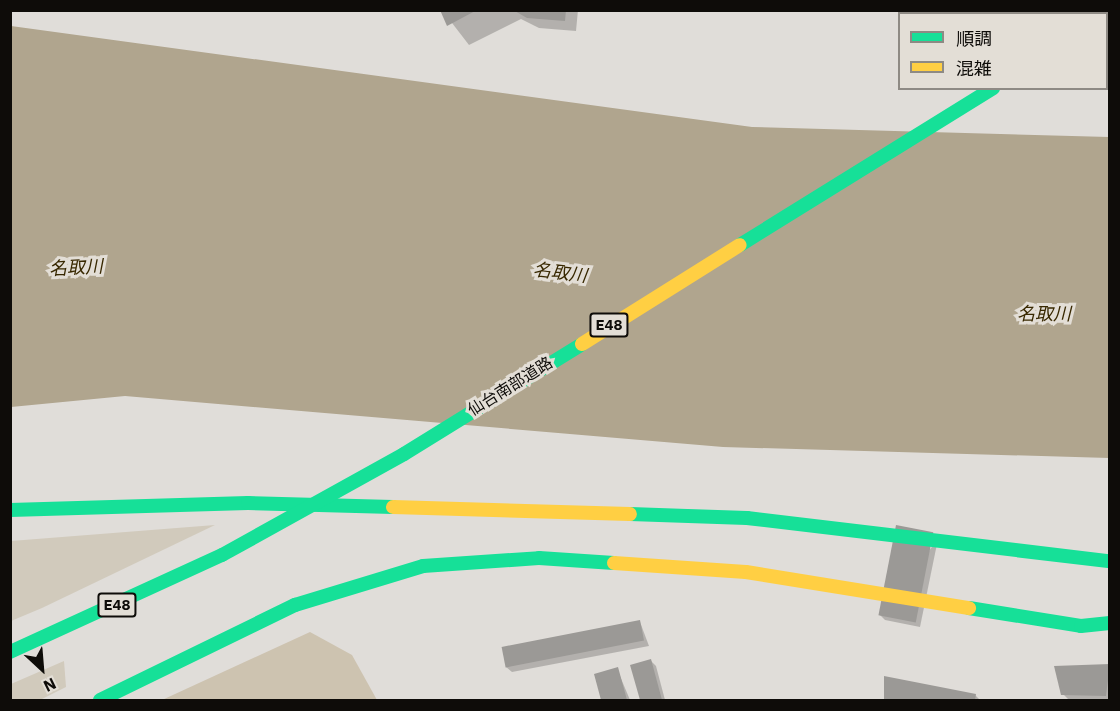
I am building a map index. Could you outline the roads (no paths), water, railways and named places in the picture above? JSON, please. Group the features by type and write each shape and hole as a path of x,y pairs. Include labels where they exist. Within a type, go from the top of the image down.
{"highway":[{"name":"仙台南部道路","path":"10,652 222,555 404,454 990,90"},
{"path":"10,510 248,503 747,518 1110,561"},
{"path":"100,700 295,605 423,566 539,558 746,572 1082,626 1110,622"}],"water":[{"name":"名取川","path":"11,26 752,127 1109,137 1109,458 723,447 125,396 11,407"}]}
